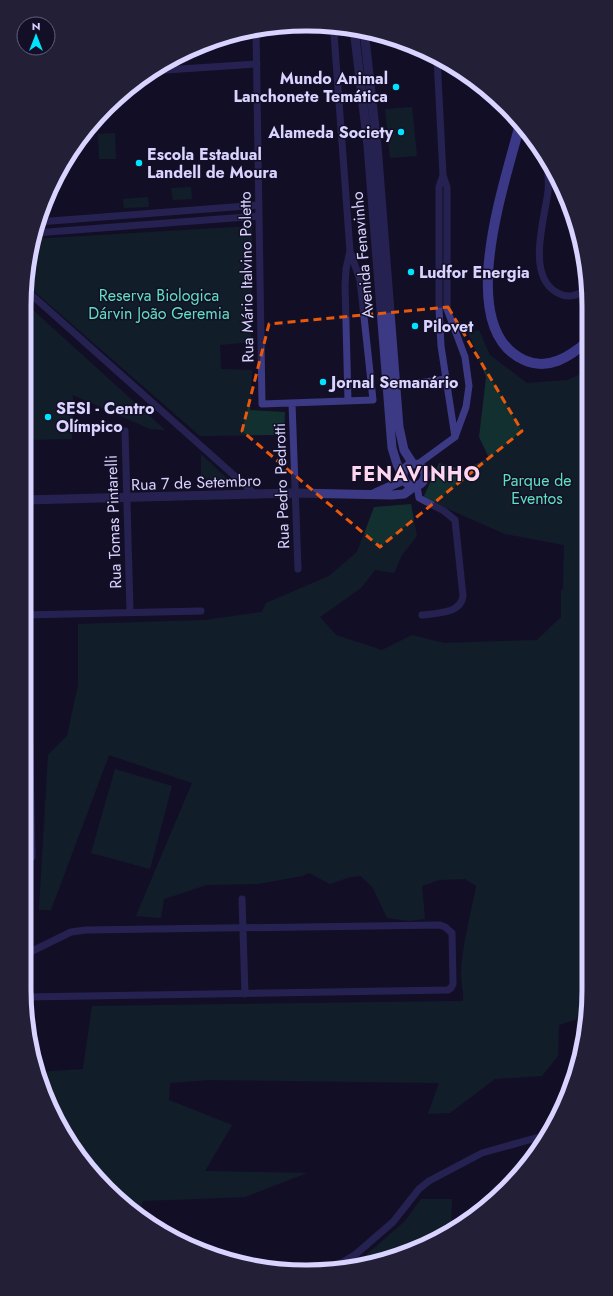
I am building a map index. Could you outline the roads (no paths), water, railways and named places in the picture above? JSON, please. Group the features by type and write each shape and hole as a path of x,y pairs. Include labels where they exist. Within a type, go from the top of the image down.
{"main road":[{"path":"518,131 494,228 491,249 488,309 493,327 507,349 529,362 556,362 573,354 582,346"}],"street":[{"path":"292,403 373,400 360,280 350,251 333,32"},
{"name":"Rua Mário Italvino Poletto","path":"256,36 262,404 292,403"},
{"name":"Avenida Fenavinho","path":"357,36 360,41 377,198 393,406 392,448 397,464 404,478"},
{"name":"Avenida Fenavinho","path":"360,41 362,36"},
{"path":"165,70 256,64"},
{"path":"415,464 424,469 426,476 422,483 416,486 409,485 404,478 407,467 415,464 455,437 466,407 469,386 465,357 447,309 447,187 443,175 437,64"},
{"path":"547,173 548,191 539,260 544,280 554,291 566,297 575,296 581,293"},
{"path":"443,175 439,187 439,310 441,346 455,437"},
{"path":"45,221 258,205"},
{"path":"125,215 126,226"},
{"path":"41,233 258,216"},
{"path":"85,218 86,229"},
{"path":"348,401 345,285 346,269 350,251"},
{"path":"32,295 256,495"},
{"name":"Avenida Fenavinho","path":"385,302 396,386 393,406 404,450 415,464"},
{"path":"396,386 446,379"},
{"name":"Rua Pedro Pedrotti","path":"292,403 298,569"},
{"name":"Rua Tomas Pintarelli","path":"125,431 130,612"},
{"name":"Rua 7 de Setembro","path":"370,495 404,478"},
{"path":"416,486 419,498 444,511 455,520 463,596 463,601 457,608 422,615"},
{"name":"Rua 7 de Setembro","path":"31,500 126,499 295,493 370,495 404,494 416,486"},
{"path":"31,615 201,611"},
{"path":"31,836 32,857"},
{"path":"242,899 245,994"},
{"path":"31,952 71,932 86,930 440,925 452,933 453,984 452,988 448,990 31,997"},
{"path":"341,1263 356,1254 393,1222 419,1189 429,1181 482,1153 539,1137"}],"place":[{"name":"Mundo Animal Lanchonete Temática","path":"396,87"},
{"name":"Alameda Society","path":"401,132"},
{"name":"Escola Estadual Landell de Moura","path":"139,163"},
{"name":"Ludfor Energia","path":"411,272"},
{"name":"Pilovet","path":"415,326"},
{"name":"Jornal Semanário","path":"323,382"},
{"name":"SESI - Centro Olímpico","path":"48,417"}],"district":[{"name":"FENAVINHO","path":"416,474"}],"park label":[{"name":"Reserva Biologica Dárvin João Geremia","path":"159,304"},
{"name":"Parque de Eventos","path":"537,489"}]}
